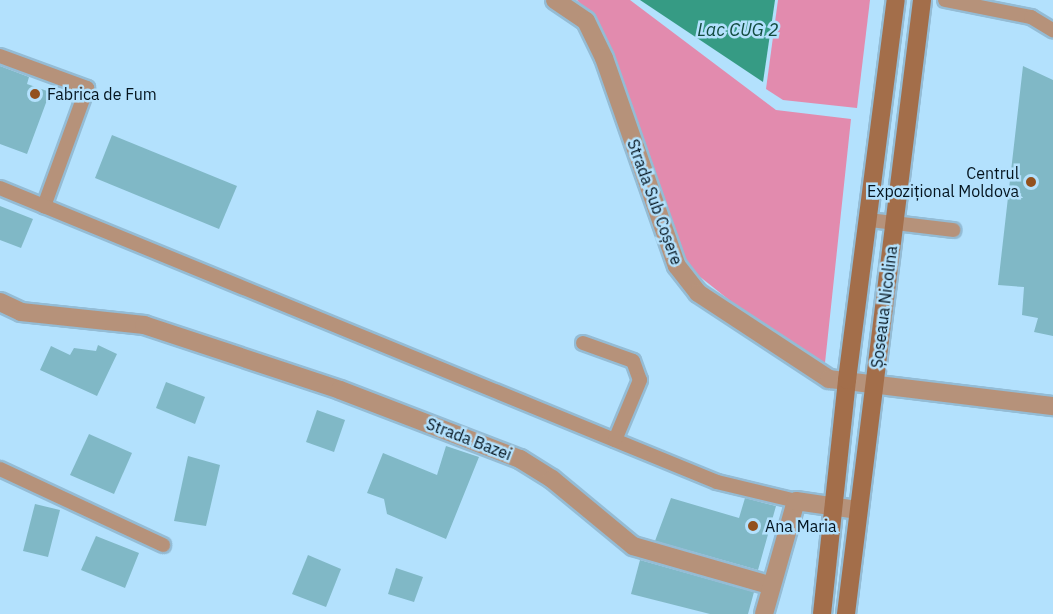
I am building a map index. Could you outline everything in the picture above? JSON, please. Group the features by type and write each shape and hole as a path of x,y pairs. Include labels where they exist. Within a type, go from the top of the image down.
{"main road":[{"name":"Șoseaua Nicolina","path":"822,614 847,380 896,0"},
{"name":"Șoseaua Nicolina","path":"846,614 922,0"}],"street":[{"name":"Strada Sub Coșere","path":"555,0 586,21 604,58 677,267 698,293 750,331 829,379 1053,406"},
{"name":"Strada Bazei","path":"0,302 21,312 144,325 340,390 520,459 633,546 769,585"},
{"path":"764,614 769,585 796,501 858,510"}],"lane":[{"path":"945,0 1031,17 1053,30"},
{"path":"0,56 87,88 44,206"},
{"path":"0,188 717,482 796,501"},
{"path":"869,220 953,230"},
{"path":"583,343 633,361 640,380 615,440"},
{"path":"0,468 164,545"}],"shaded area":[{"path":"577,0 630,0 776,110 851,119 825,363 743,311 689,268 597,22"},
{"path":"778,0 870,0 857,108 783,100 766,89"}],"water":[{"name":"Lac CUG 2","path":"640,0 775,0 763,82"}],"building":[{"path":"0,66 29,77 27,84 50,92 27,154 0,144"},
{"name":"Centrul Expozițional Moldova","path":"1023,66 1053,80 1053,336 1034,332 1038,318 1022,315 1024,287 998,285"},
{"path":"112,135 237,186 219,229 95,178"},
{"path":"0,206 33,219 21,248 0,240"},
{"path":"98,345 117,354 97,396 40,370 51,346 70,355 74,348 96,351"},
{"path":"166,382 205,397 195,424 156,408"},
{"path":"317,410 345,420 334,452 306,442"},
{"path":"89,434 132,453 114,494 70,475"},
{"path":"446,446 479,457 446,539 387,514 384,499 367,493 383,453 437,475"},
{"path":"188,456 220,465 206,526 174,521"},
{"path":"671,498 739,518 745,498 776,506 758,570 655,541"},
{"path":"35,504 60,510 48,557 23,551"},
{"path":"96,536 139,553 125,588 81,570"},
{"path":"308,555 341,569 326,607 292,594"},
{"path":"640,560 754,592 748,614 710,614 631,594"},
{"path":"396,568 423,577 414,602 388,594"}],"place":[{"name":"Fabrica de Fum","path":"35,94"},
{"name":"Centrul Expozițional Moldova","path":"1031,182"},
{"name":"Ana Maria","path":"753,526"}]}
